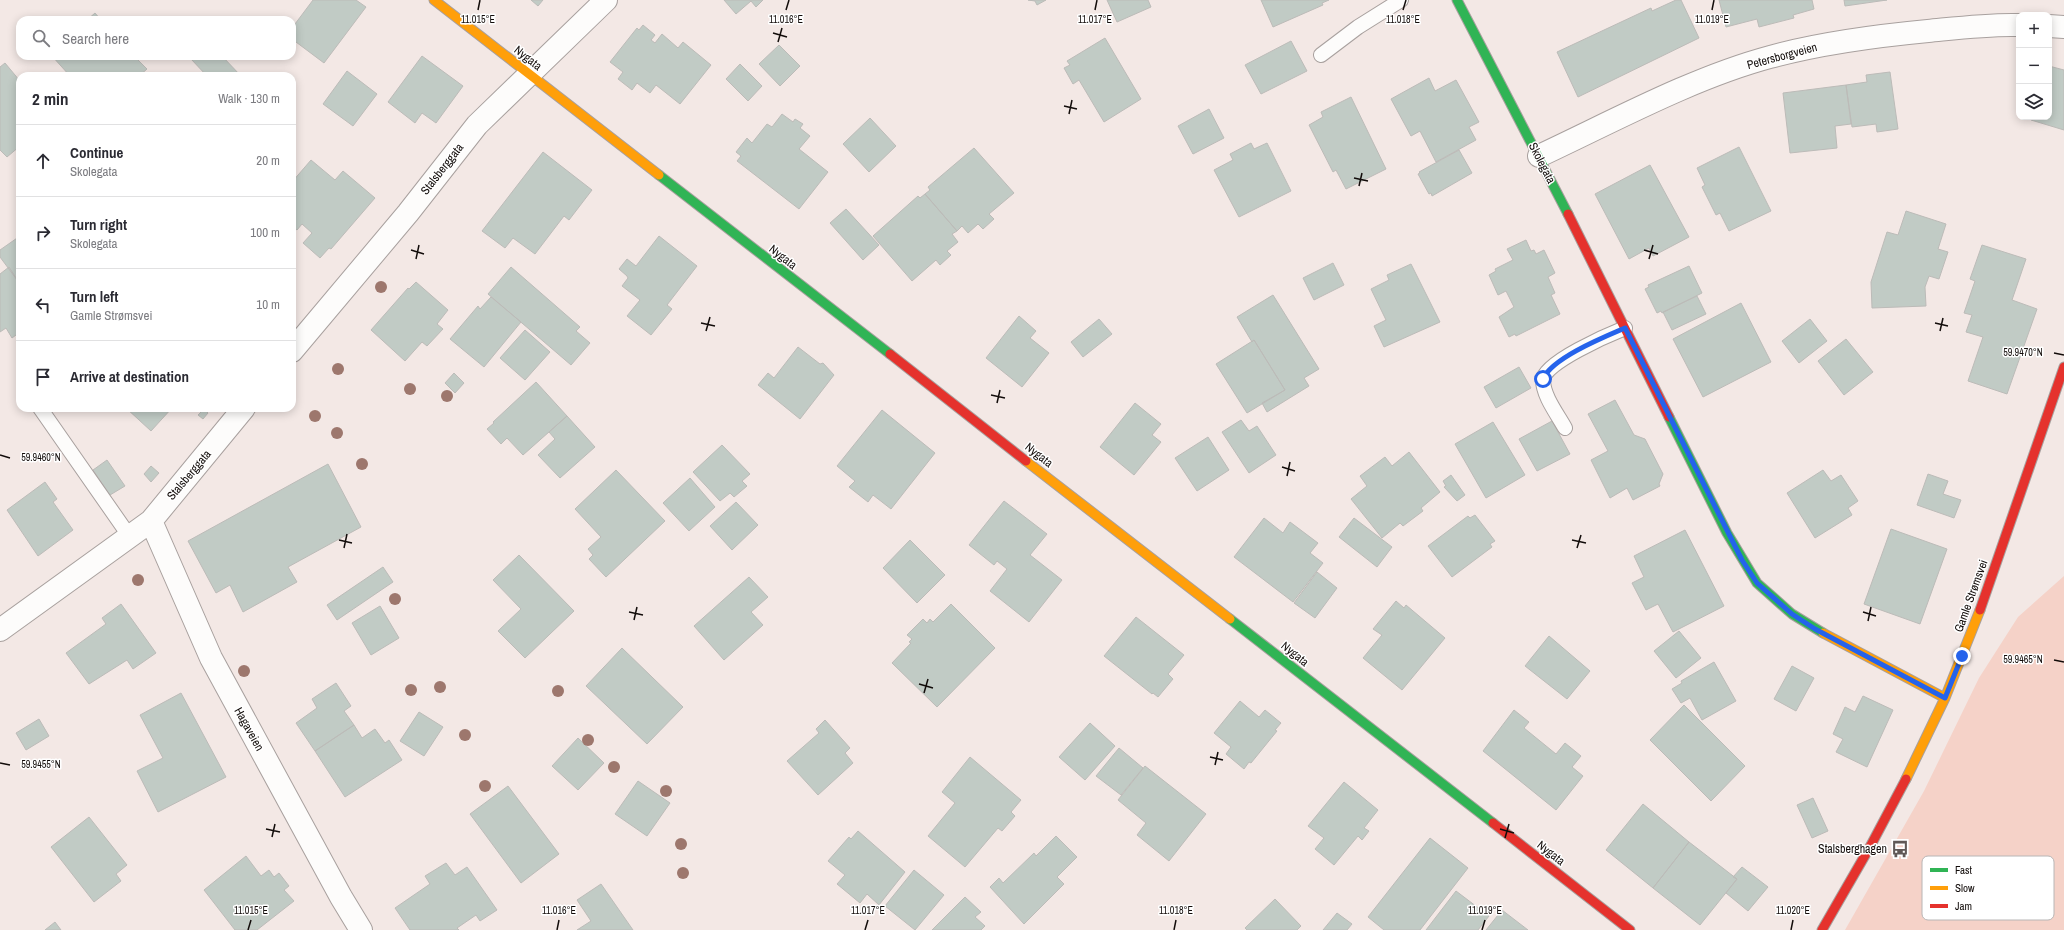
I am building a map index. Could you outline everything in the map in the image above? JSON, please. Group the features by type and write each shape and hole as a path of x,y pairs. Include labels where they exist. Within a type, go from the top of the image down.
{"main road":[{"name":"Nygata","path":"434,0 1630,930"},
{"name":"Skolegata","path":"1457,0 1539,156 1727,533 1757,583 1792,614 1815,629 1945,698"},
{"name":"Gamle Strømsvei","path":"1822,930 1910,775 1945,698 1986,592 2064,367"}],"street":[{"name":"Stalsberggata","path":"296,346 408,213 477,125 606,0"},
{"name":"Petersborgveien","path":"1539,156 1696,83 1770,57 1835,43 1902,34 1974,26 2016,25"},
{"path":"2052,26 2064,27"},
{"name":"Stalsberggata","path":"0,630 151,521 241,412"},
{"name":"Hagaveien","path":"151,521 211,658 340,897 361,930"}],"lane":[{"path":"1321,55 1358,27 1401,0"},
{"path":"1565,428 1545,391 1543,379 1545,374 1567,356 1589,344 1625,328"},
{"path":"43,412 130,537"}],"shaded area":[{"path":"2064,576 2064,930 1845,930 1924,791 1979,678 2018,617"}],"building":[{"path":"313,0 356,0 366,7 324,63 296,42 296,23"},
{"path":"531,0 543,0 538,6"},
{"path":"724,0 763,0 756,7 751,1 736,14"},
{"path":"1028,0 1046,0 1037,5 1035,1"},
{"path":"1107,0 1148,0 1151,7 1117,22"},
{"path":"1261,0 1329,0 1322,3 1323,5 1273,27"},
{"path":"1676,0 1681,0 1699,38 1578,97 1557,52 1651,8 1652,11"},
{"path":"1719,0 1812,0 1814,9 1793,15 1794,18 1759,27 1757,19 1726,27"},
{"path":"1844,0 1887,0 1845,6"},
{"path":"643,25 655,35 651,40 655,43 662,34 678,48 683,42 711,65 680,104 656,85 650,93 637,83 632,90 618,79 623,72 610,62 637,28 639,30"},
{"path":"1105,38 1141,99 1104,122 1079,80 1073,84 1064,68 1070,65 1067,61"},
{"path":"1291,41 1307,71 1261,94 1245,65"},
{"path":"779,45 800,66 780,86 759,64"},
{"path":"422,56 463,86 436,123 422,113 415,123 388,102"},
{"path":"56,60 138,60 147,69 144,72 66,72"},
{"path":"192,60 226,60 237,72 203,72"},
{"path":"5,63 16,76 16,149 7,157 0,150 0,67"},
{"path":"740,64 762,86 748,101 726,79"},
{"path":"2052,67 2064,70 2064,130 2031,120 2052,120"},
{"path":"347,71 377,94 353,126 323,104"},
{"path":"1890,72 1898,129 1877,132 1876,124 1852,127 1846,85 1867,82 1866,75"},
{"path":"1429,78 1435,91 1456,80 1479,122 1469,127 1476,140 1436,162 1420,131 1411,136 1391,99"},
{"path":"1846,85 1851,124 1835,126 1837,148 1790,153 1783,93"},
{"path":"1351,97 1386,169 1346,189 1336,170 1333,172 1309,125 1323,117 1321,112"},
{"path":"1209,109 1224,138 1193,154 1178,126"},
{"path":"782,114 793,122 795,119 803,124 800,128 810,136 799,149 828,172 799,209 737,161 741,156 736,152 747,138 752,143 767,124 772,127"},
{"path":"870,118 896,146 869,172 843,144"},
{"path":"1251,143 1254,149 1267,143 1291,191 1239,217 1214,170 1233,160 1230,154"},
{"path":"1739,147 1771,211 1729,231 1720,213 1716,215 1702,187 1705,185 1697,168"},
{"path":"974,148 1014,193 989,214 994,219 983,229 978,224 968,233 962,226 957,231 925,194 930,190 928,187"},
{"path":"1459,150 1472,173 1432,196 1431,193 1429,194 1418,174 1420,173 1419,172"},
{"path":"543,152 592,190 569,220 564,216 535,254 513,238 505,248 482,231"},
{"path":"311,160 335,180 343,171 375,198 331,249 329,248 320,258 303,243 312,233 302,224 297,230 296,229 296,177"},
{"path":"1650,165 1689,237 1653,256 1649,248 1629,259 1595,194"},
{"path":"925,194 957,231 952,234 958,242 947,251 951,255 940,265 936,260 912,281 873,236 918,196 920,198"},
{"path":"846,209 879,245 863,260 830,223"},
{"path":"1906,211 1946,224 1938,249 1948,252 1939,279 1929,276 1925,287 1926,306 1872,308 1871,282 1887,232 1898,235"},
{"path":"659,236 697,266 667,305 672,309 651,335 627,316 640,300 622,286 628,278 619,269 627,259 636,266"},
{"path":"16,239 16,279 0,257 0,250"},
{"path":"1526,240 1531,251 1534,250 1536,254 1544,250 1555,273 1548,277 1555,293 1551,295 1560,314 1516,336 1515,334 1509,337 1499,317 1514,307 1506,291 1498,295 1489,275 1496,271 1495,269 1513,260 1507,249"},
{"path":"1982,245 2026,259 2012,300 2037,309 2007,394 1968,381 1983,337 1966,332 1972,315 1964,313 1975,281 1970,279"},
{"path":"1333,263 1344,285 1314,300 1303,278"},
{"path":"1411,264 1440,322 1384,347 1374,326 1386,320 1371,289 1389,280 1387,275"},
{"path":"1689,266 1702,293 1662,313 1661,311 1657,313 1645,289 1649,287 1648,285"},
{"path":"9,267 16,278 16,335 12,338 6,328 0,332 0,274"},
{"path":"511,267 580,327 576,331 590,343 571,365 488,294"},
{"path":"416,282 448,310 437,324 443,329 427,346 422,342 405,361 371,330 408,288 409,289"},
{"path":"1273,295 1319,369 1304,378 1309,386 1267,412 1262,403 1285,390 1254,340 1252,342 1237,317"},
{"path":"1697,296 1706,314 1672,330 1663,312"},
{"path":"491,297 521,322 484,367 450,339 478,306 480,309"},
{"path":"1741,303 1771,362 1703,397 1673,339"},
{"path":"1019,316 1036,331 1030,338 1049,353 1022,387 986,358"},
{"path":"1099,319 1112,334 1083,357 1071,342"},
{"path":"1810,319 1827,341 1799,363 1782,341"},
{"path":"525,330 550,352 525,380 500,358"},
{"path":"1846,339 1873,372 1844,395 1818,361"},
{"path":"1254,340 1285,390 1247,413 1216,364"},
{"path":"798,347 820,364 823,363 834,375 800,419 758,385 768,373 774,378"},
{"path":"1519,367 1531,388 1496,408 1484,387"},
{"path":"454,373 464,383 455,393 445,383"},
{"path":"536,382 567,416 523,455 507,438 501,444 487,429"},
{"path":"1615,400 1634,435 1645,439 1663,474 1659,484 1660,486 1633,500 1627,488 1610,498 1591,460 1608,451 1588,414"},
{"path":"1135,403 1161,424 1152,435 1161,442 1134,475 1100,447"},
{"path":"882,410 935,453 891,509 873,495 868,502 849,487 855,481 837,466"},
{"path":"130,412 168,412 151,431"},
{"path":"201,412 208,413 203,419 198,415"},
{"path":"567,416 595,447 560,478 538,455 555,439 549,432"},
{"path":"1241,420 1249,431 1257,426 1276,455 1249,473 1222,432"},
{"path":"1552,421 1570,454 1537,471 1519,439"},
{"path":"1493,422 1525,475 1486,498 1455,444"},
{"path":"1208,437 1229,470 1197,491 1175,458"},
{"path":"722,445 750,474 742,481 747,486 734,497 730,493 720,501 693,472"},
{"path":"1409,452 1440,492 1421,508 1423,511 1403,526 1400,523 1382,538 1351,499 1367,486 1360,476 1385,457 1392,466"},
{"path":"107,460 125,486 110,495 93,470"},
{"path":"328,464 361,527 288,567 297,582 243,612 230,585 216,593 188,541"},
{"path":"151,466 159,473 151,482 144,474"},
{"path":"616,470 665,521 606,577 589,559 593,555 588,549 601,537 575,509"},
{"path":"1823,470 1831,481 1841,475 1858,501 1848,508 1852,515 1815,538 1787,493"},
{"path":"1928,474 1948,481 1943,494 1961,500 1954,518 1917,505"},
{"path":"1451,475 1465,495 1457,501 1444,487 1446,486 1443,481"},
{"path":"690,478 715,507 689,531 663,503"},
{"path":"45,482 57,499 53,502 73,530 38,556 7,510"},
{"path":"1004,501 1047,534 1030,555 1062,580 1029,622 990,591 1007,569 997,561 994,565 969,545"},
{"path":"736,502 758,525 732,550 710,526"},
{"path":"1475,515 1495,541 1490,544 1492,547 1452,577 1428,546 1468,516 1470,518"},
{"path":"1264,518 1283,533 1290,522 1318,543 1310,553 1323,563 1293,602 1234,557"},
{"path":"1354,518 1392,547 1377,567 1339,537"},
{"path":"1891,529 1947,549 1920,624 1864,604"},
{"path":"1685,530 1724,606 1673,632 1658,604 1646,610 1632,583 1644,577 1634,556"},
{"path":"910,540 945,575 917,603 883,568"},
{"path":"519,555 574,611 525,658 498,631 521,609 493,580"},
{"path":"383,567 393,582 337,620 327,605"},
{"path":"1317,572 1337,588 1315,618 1294,603"},
{"path":"749,577 768,597 751,612 763,625 724,660 694,626"},
{"path":"1396,601 1404,608 1406,605 1445,638 1402,690 1363,658 1382,635 1373,629"},
{"path":"121,604 156,653 133,669 127,660 89,684 66,653 106,624 102,618"},
{"path":"951,604 995,648 937,707 892,663 911,643 909,642 912,639 907,635 923,619 927,623 930,619 933,622"},
{"path":"380,606 399,638 371,655 352,623"},
{"path":"1136,617 1184,655 1168,674 1173,679 1158,697 1153,693 1152,694 1104,656"},
{"path":"1679,631 1701,658 1676,678 1654,651"},
{"path":"1549,636 1590,671 1567,699 1525,666"},
{"path":"622,648 683,707 647,744 586,686"},
{"path":"1714,662 1736,701 1702,720 1690,698 1681,703 1672,689 1682,683 1681,681"},
{"path":"1792,666 1814,678 1796,711 1774,699"},
{"path":"336,683 351,706 344,711 354,725 315,751 296,723 317,708 312,699"},
{"path":"181,693 226,777 158,812 137,771 163,758 140,715"},
{"path":"1863,696 1893,710 1867,767 1836,752 1843,739 1833,734 1845,707 1855,712"},
{"path":"1240,701 1259,717 1265,710 1281,723 1275,730 1277,731 1251,763 1249,762 1244,769 1226,754 1231,747 1214,733"},
{"path":"1684,705 1745,766 1711,801 1650,740"},
{"path":"1514,710 1529,722 1524,728 1556,754 1565,743 1581,756 1572,767 1583,776 1556,810 1483,751"},
{"path":"419,712 443,727 424,756 400,741"},
{"path":"39,719 49,736 26,750 16,733"},
{"path":"825,720 850,748 845,753 853,763 818,795 787,761 819,733 816,729"},
{"path":"1090,723 1115,746 1085,780 1059,757"},
{"path":"354,725 362,738 375,729 385,743 389,740 402,760 345,797 315,751"},
{"path":"578,738 604,763 578,790 552,766"},
{"path":"1119,748 1143,768 1121,795 1096,776"},
{"path":"970,757 1021,800 1011,812 1015,816 1002,831 998,828 965,867 928,836 955,803 942,792"},
{"path":"1145,766 1206,814 1169,861 1137,835 1146,823 1118,800"},
{"path":"638,781 670,803 647,836 615,814"},
{"path":"1344,782 1378,810 1364,828 1369,831 1362,840 1358,836 1334,865 1315,849 1324,838 1308,826"},
{"path":"508,786 559,854 521,883 470,814"},
{"path":"1813,798 1828,831 1812,838 1797,805"},
{"path":"1643,804 1689,842 1653,888 1606,850"},
{"path":"89,817 127,865 116,874 121,881 94,902 51,847"},
{"path":"858,831 905,872 879,905 867,894 860,903 837,884 845,875 828,861 849,837 851,839"},
{"path":"1056,836 1077,857 1057,877 1064,884 1024,924 990,887 999,878 1003,883 1034,853 1036,856"},
{"path":"1430,838 1468,868 1420,930 1384,930 1368,917"},
{"path":"1689,842 1737,879 1700,925 1653,888"},
{"path":"246,856 261,876 269,870 274,877 279,873 289,886 284,890 294,901 257,930 235,930 204,890"},
{"path":"446,863 455,875 467,867 497,910 480,921 476,915 457,928 459,930 410,930 395,908 430,884 425,876"},
{"path":"1742,867 1768,887 1748,911 1726,893 1737,879 1733,877"},
{"path":"914,870 944,895 915,930 885,906"},
{"path":"601,884 633,930 577,930 591,921 577,900"},
{"path":"1456,891 1489,916 1478,930 1426,930"},
{"path":"965,897 981,912 975,917 985,926 981,930 932,930"},
{"path":"1275,899 1301,926 1297,930 1247,930 1245,928"},
{"path":"1502,910 1528,930 1486,930"},
{"path":"1337,913 1352,924 1347,930 1323,930"},
{"path":"55,922 61,930 45,930"}],"traffic: fast":[{"path":"1457,0 1568,214"},
{"path":"659,175 890,354"},
{"path":"1669,417 1727,533 1757,583 1792,614 1823,633"},
{"path":"1230,619 1493,823"}],"traffic: slow":[{"path":"434,0 659,175"},
{"path":"1026,461 1230,619"},
{"path":"1906,779 1945,698 1980,610"},
{"path":"1823,633 1945,698"}],"traffic: jam":[{"path":"1568,214 1669,417"},
{"path":"890,354 1026,461"},
{"path":"1980,610 2064,367"},
{"path":"1822,930 1871,845 1906,779"},
{"path":"1493,823 1630,930"}],"place":[{"name":"Stalsberghagen","path":"1900,849"}],"route":[{"path":"1543,379 1545,374 1567,356 1589,344 1625,328 1727,533 1757,583 1773,599 1815,629 1945,698 1962,656"}]}
